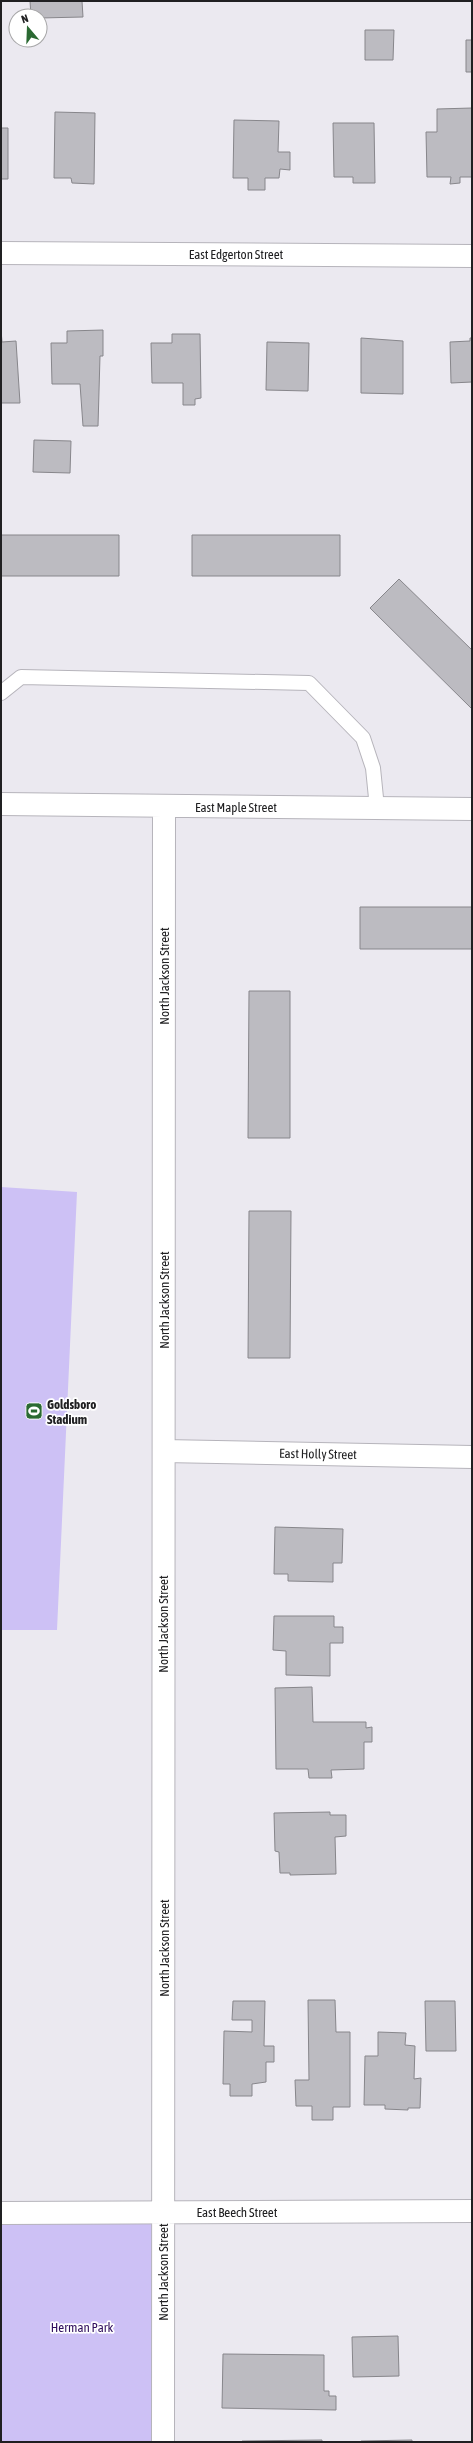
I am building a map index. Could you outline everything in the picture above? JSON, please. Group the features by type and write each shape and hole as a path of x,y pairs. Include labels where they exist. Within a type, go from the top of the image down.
{"street":[{"name":"East Edgerton Street","path":"1,253 472,256"},
{"name":"East Maple Street","path":"1,804 472,809"},
{"name":"North Jackson Street","path":"163,2442 164,806"},
{"name":"East Holly Street","path":"164,1451 472,1457"},
{"name":"East Beech Street","path":"1,2213 472,2211"}],"lane":[{"path":"1,693 21,677 309,683 363,738 374,768 376,808"}],"green space":[{"name":"Goldsboro Stadium","path":"1,1187 77,1192 57,1630 1,1630"},
{"name":"Herman Park","path":"163,2212 163,2442 1,2442 1,2213"}],"building":[{"path":"30,1 82,1 83,17 48,18 48,8 30,8"},
{"path":"365,30 394,30 393,60 365,60"},
{"path":"466,40 472,40 472,72 466,72"},
{"path":"472,108 472,177 460,177 460,183 450,184 451,177 427,177 426,132 437,132 437,109"},
{"path":"55,112 95,113 94,184 72,183 71,178 54,178"},
{"path":"234,120 279,121 278,152 290,152 290,170 280,169 279,178 265,178 265,190 248,190 248,178 233,178"},
{"path":"333,123 374,123 375,183 353,183 353,177 334,177"},
{"path":"1,128 8,128 8,179 1,179"},
{"path":"1,330 2,342 16,341 20,403 1,403"},
{"path":"103,330 103,356 100,356 98,426 83,426 80,384 52,384 51,343 67,343 67,331"},
{"path":"172,334 200,334 201,398 195,399 195,405 183,405 183,383 152,383 151,343 172,343"},
{"path":"361,338 403,341 403,394 361,393"},
{"path":"470,338 472,338 472,382 451,383 450,342 470,341"},
{"path":"267,342 309,343 308,391 266,390"},
{"path":"34,440 71,441 70,473 33,472"},
{"path":"1,535 119,535 119,576 1,576"},
{"path":"192,535 340,535 340,576 192,576"},
{"path":"399,579 472,650 472,709 370,608"},
{"path":"360,907 472,907 472,949 360,949"},
{"path":"249,991 290,991 290,1138 248,1138"},
{"path":"249,1211 291,1211 290,1358 248,1358"},
{"path":"275,1527 343,1529 342,1563 333,1563 333,1582 288,1581 288,1574 274,1574"},
{"path":"274,1616 334,1616 334,1627 343,1627 343,1643 330,1643 330,1676 286,1675 286,1651 273,1650"},
{"path":"312,1687 313,1722 366,1722 366,1728 372,1727 372,1742 364,1742 364,1769 331,1770 332,1778 309,1778 308,1769 276,1769 275,1688"},
{"path":"330,1812 330,1815 346,1815 346,1836 335,1837 336,1874 290,1875 290,1873 280,1873 279,1852 275,1851 274,1813"},
{"path":"308,2000 335,2000 336,2032 350,2032 350,2107 333,2107 333,2120 312,2120 312,2106 296,2106 295,2080 309,2080"},
{"path":"233,2001 265,2001 264,2046 274,2046 274,2062 266,2062 266,2082 252,2084 252,2096 230,2096 230,2084 223,2084 224,2031 252,2032 252,2020 232,2020"},
{"path":"425,2001 455,2001 456,2051 426,2051"},
{"path":"378,2032 406,2033 405,2045 415,2046 414,2079 421,2078 420,2108 408,2108 408,2110 385,2109 385,2105 364,2105 365,2056 378,2056"},
{"path":"398,2336 399,2376 353,2377 352,2337"},
{"path":"223,2354 324,2355 324,2391 329,2391 329,2396 336,2396 336,2410 222,2408"},
{"path":"322,2440 322,2442 242,2442 242,2441"},
{"path":"412,2440 412,2442 361,2442 361,2441"}],"place":[{"name":"Goldsboro Stadium","path":"34,1411"}]}
